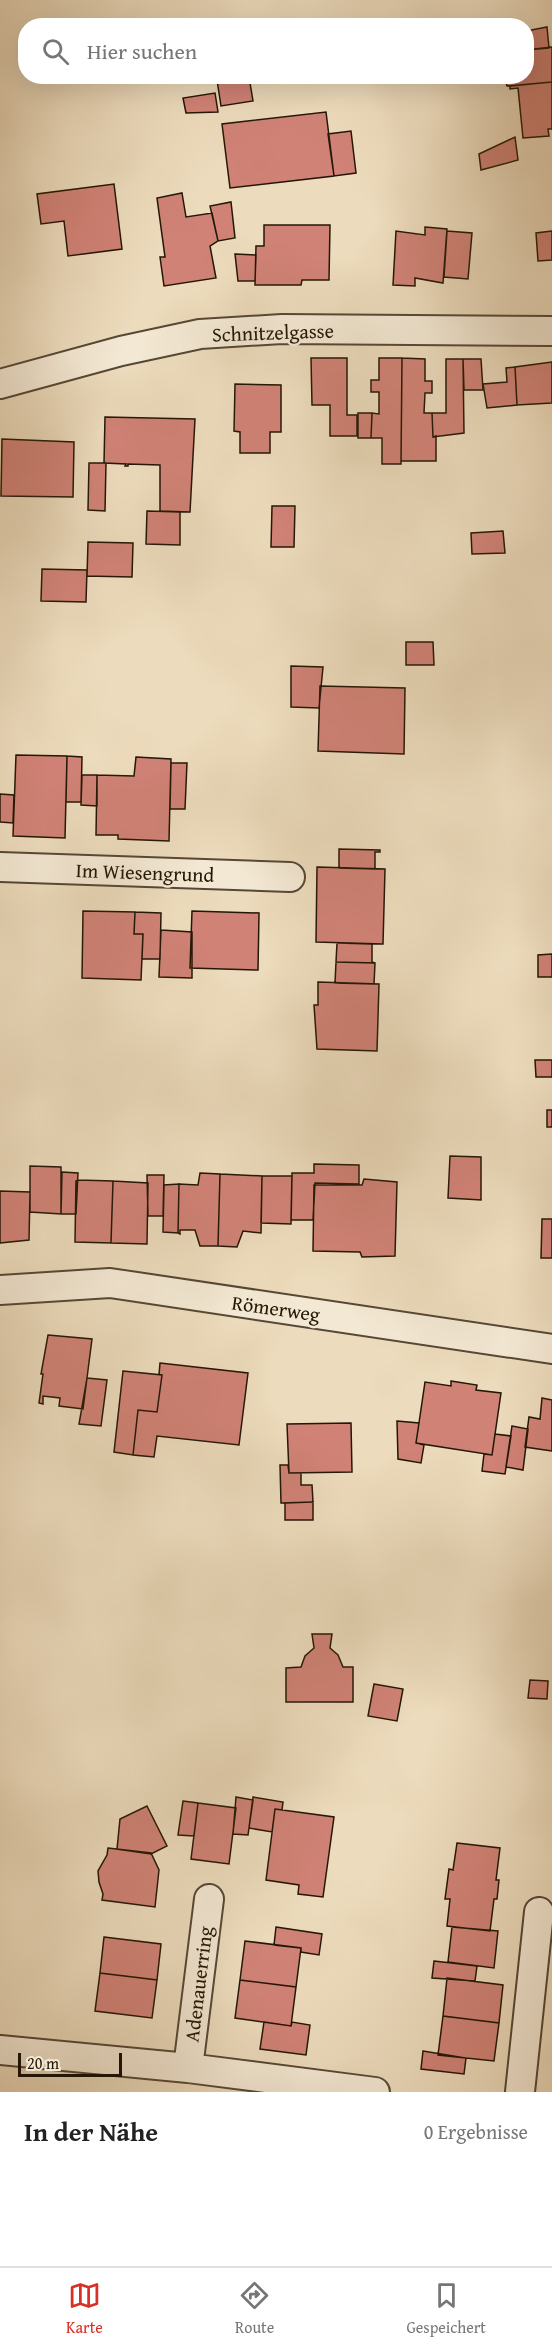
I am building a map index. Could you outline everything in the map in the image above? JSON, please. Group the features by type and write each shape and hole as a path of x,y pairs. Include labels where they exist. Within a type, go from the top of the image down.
{"street":[{"name":"Schnitzelgasse","path":"0,384 121,351 200,334 282,329 552,331"},
{"name":"Im Wiesengrund","path":"0,867 290,877"},
{"name":"Römerweg","path":"0,1290 110,1283 552,1348"},
{"name":"Adenauerring","path":"188,2068 209,1899"},
{"path":"520,2092 539,1912"},
{"name":"Adenauerring","path":"0,2050 188,2068 375,2092"}],"building":[{"path":"547,27 549,48 534,49 534,29"},
{"path":"552,47 552,82 534,84 534,49"},
{"path":"552,82 552,129 548,129 549,136 523,138 518,88 510,89 510,86"},
{"path":"218,84 250,84 253,101 221,106"},
{"path":"507,84 530,84 507,86"},
{"path":"215,93 218,112 186,113 183,98"},
{"path":"326,112 334,176 230,188 222,124"},
{"path":"351,131 356,173 334,176 328,134"},
{"path":"515,137 518,160 481,170 479,154"},
{"path":"114,184 122,249 68,256 64,221 41,224 37,194"},
{"path":"182,193 186,217 212,213 218,241 210,246 216,278 164,286 160,257 165,257 157,198"},
{"path":"231,202 235,238 218,241 210,206"},
{"path":"264,225 330,225 329,280 302,280 301,285 255,285 256,246 264,246"},
{"path":"425,227 447,229 443,283 415,278 415,286 393,285 396,231 425,235"},
{"path":"447,231 472,233 468,279 444,277"},
{"path":"552,231 552,260 538,261 536,233"},
{"path":"235,254 256,255 255,281 238,281"},
{"path":"311,358 347,358 347,415 357,415 357,436 330,436 330,405 312,405"},
{"path":"379,358 402,358 401,464 382,464 382,438 371,438 372,413 379,414 379,392 371,392 371,380 379,380"},
{"path":"402,358 425,359 425,381 432,381 432,393 425,393 424,413 432,413 433,437 436,436 436,461 401,461"},
{"path":"446,359 463,359 464,433 433,437 432,413 446,413"},
{"path":"463,359 481,359 483,390 464,390"},
{"path":"552,362 552,403 517,405 515,367"},
{"path":"515,367 517,405 487,408 483,384 507,382 506,368"},
{"path":"235,384 281,385 281,432 270,432 270,453 240,453 240,432 234,431"},
{"path":"358,413 372,413 371,438 358,438"},
{"path":"105,417 195,419 190,512 160,511 160,465 128,464 125,466 126,464 104,463"},
{"path":"2,439 74,442 73,497 1,496"},
{"path":"89,463 106,463 105,511 88,510"},
{"path":"272,506 295,506 294,547 271,547"},
{"path":"147,511 180,512 180,545 146,544"},
{"path":"503,531 505,553 472,554 471,533"},
{"path":"88,542 133,543 132,577 87,576"},
{"path":"42,569 87,570 86,602 41,601"},
{"path":"406,642 433,642 434,665 406,665"},
{"path":"291,666 323,667 319,708 291,707"},
{"path":"320,686 405,688 404,754 318,751"},
{"path":"16,755 67,756 65,838 13,836"},
{"path":"67,756 82,757 81,802 66,802"},
{"path":"136,757 171,759 169,841 118,839 118,835 96,835 97,775 134,776"},
{"path":"171,763 187,763 185,809 170,809"},
{"path":"82,775 97,775 97,806 81,805"},
{"path":"0,794 14,795 13,823 0,822"},
{"path":"339,849 380,850 380,852 375,852 375,869 339,868"},
{"path":"317,867 385,869 383,944 316,942"},
{"path":"83,911 135,912 134,934 143,934 141,980 82,978"},
{"path":"192,911 259,913 258,970 190,968"},
{"path":"135,912 161,913 160,959 142,959 143,934 134,934"},
{"path":"161,930 192,932 192,978 159,977"},
{"path":"337,943 372,944 372,962 375,963 336,962"},
{"path":"552,954 552,977 538,977 538,955"},
{"path":"336,962 375,963 374,984 335,983"},
{"path":"318,982 379,984 377,1051 317,1049 314,1005 318,1005"},
{"path":"535,1060 552,1060 552,1077 536,1077"},
{"path":"547,1110 552,1110 552,1127 547,1127"},
{"path":"450,1156 481,1157 481,1200 448,1198"},
{"path":"314,1164 359,1165 359,1184 315,1183 313,1220 291,1220 292,1173 314,1173"},
{"path":"30,1166 61,1167 61,1214 30,1212"},
{"path":"62,1172 78,1173 76,1214 61,1214"},
{"path":"200,1173 220,1174 218,1246 200,1246 195,1230 180,1230 180,1234 178,1233 179,1184 198,1185"},
{"path":"220,1174 262,1176 261,1233 243,1231 237,1247 218,1246"},
{"path":"147,1175 164,1175 163,1216 148,1216"},
{"path":"262,1176 292,1176 291,1224 261,1223"},
{"path":"364,1179 397,1182 395,1256 362,1257 360,1252 313,1251 314,1185 362,1185"},
{"path":"76,1181 113,1181 111,1243 75,1242"},
{"path":"113,1181 148,1183 147,1244 111,1243"},
{"path":"179,1184 178,1233 163,1232 164,1185"},
{"path":"0,1191 30,1192 29,1240 0,1243"},
{"path":"542,1219 552,1219 552,1258 541,1258"},
{"path":"48,1335 92,1339 83,1409 59,1406 60,1398 43,1396 43,1404 39,1403 43,1374 41,1374"},
{"path":"160,1363 248,1373 239,1445 157,1436 154,1457 133,1455 138,1410 157,1412 162,1375 159,1375"},
{"path":"123,1371 162,1375 157,1412 138,1410 133,1455 114,1452"},
{"path":"87,1378 107,1380 101,1426 79,1424"},
{"path":"451,1381 477,1385 476,1390 501,1393 492,1455 416,1443 425,1382 451,1386"},
{"path":"542,1398 552,1400 552,1451 525,1447 529,1417 540,1419"},
{"path":"397,1421 419,1423 416,1443 424,1445 421,1463 398,1459"},
{"path":"351,1423 352,1472 289,1473 287,1424"},
{"path":"512,1426 528,1429 523,1470 506,1467"},
{"path":"495,1434 511,1436 505,1474 482,1471 484,1454 492,1455"},
{"path":"280,1465 288,1465 289,1473 301,1473 301,1485 312,1485 313,1502 281,1503"},
{"path":"313,1502 313,1520 285,1520 285,1503"},
{"path":"312,1634 332,1634 330,1648 338,1655 343,1667 353,1667 353,1702 286,1702 286,1668 301,1667 305,1656 314,1648"},
{"path":"530,1680 548,1681 547,1699 528,1698"},
{"path":"374,1684 403,1689 397,1721 368,1716"},
{"path":"236,1797 253,1800 248,1835 233,1834"},
{"path":"253,1797 283,1802 282,1810 275,1809 272,1832 249,1828"},
{"path":"183,1801 198,1803 194,1836 178,1835"},
{"path":"198,1803 236,1808 229,1864 191,1859"},
{"path":"147,1806 167,1846 151,1854 117,1849 120,1819"},
{"path":"275,1809 334,1817 323,1897 298,1894 299,1885 266,1880"},
{"path":"457,1843 500,1848 496,1880 499,1880 497,1899 494,1899 490,1931 447,1926 450,1899 445,1899 449,1869 453,1870"},
{"path":"108,1848 151,1853 159,1870 155,1907 102,1900 103,1894 98,1871 107,1855"},
{"path":"276,1927 322,1934 319,1955 301,1952 301,1948 274,1945"},
{"path":"452,1927 498,1931 494,1968 448,1962"},
{"path":"104,1937 161,1944 157,1980 100,1973"},
{"path":"245,1941 301,1948 296,1987 240,1980"},
{"path":"434,1961 477,1966 475,1981 432,1978"},
{"path":"100,1973 157,1980 152,2018 95,2011"},
{"path":"447,1978 503,1985 499,2023 443,2016"},
{"path":"240,1980 296,1987 291,2026 235,2018"},
{"path":"443,2016 499,2023 494,2061 438,2055"},
{"path":"264,2022 291,2026 292,2022 310,2025 306,2055 260,2049"},
{"path":"423,2051 466,2058 464,2074 421,2069"}]}
